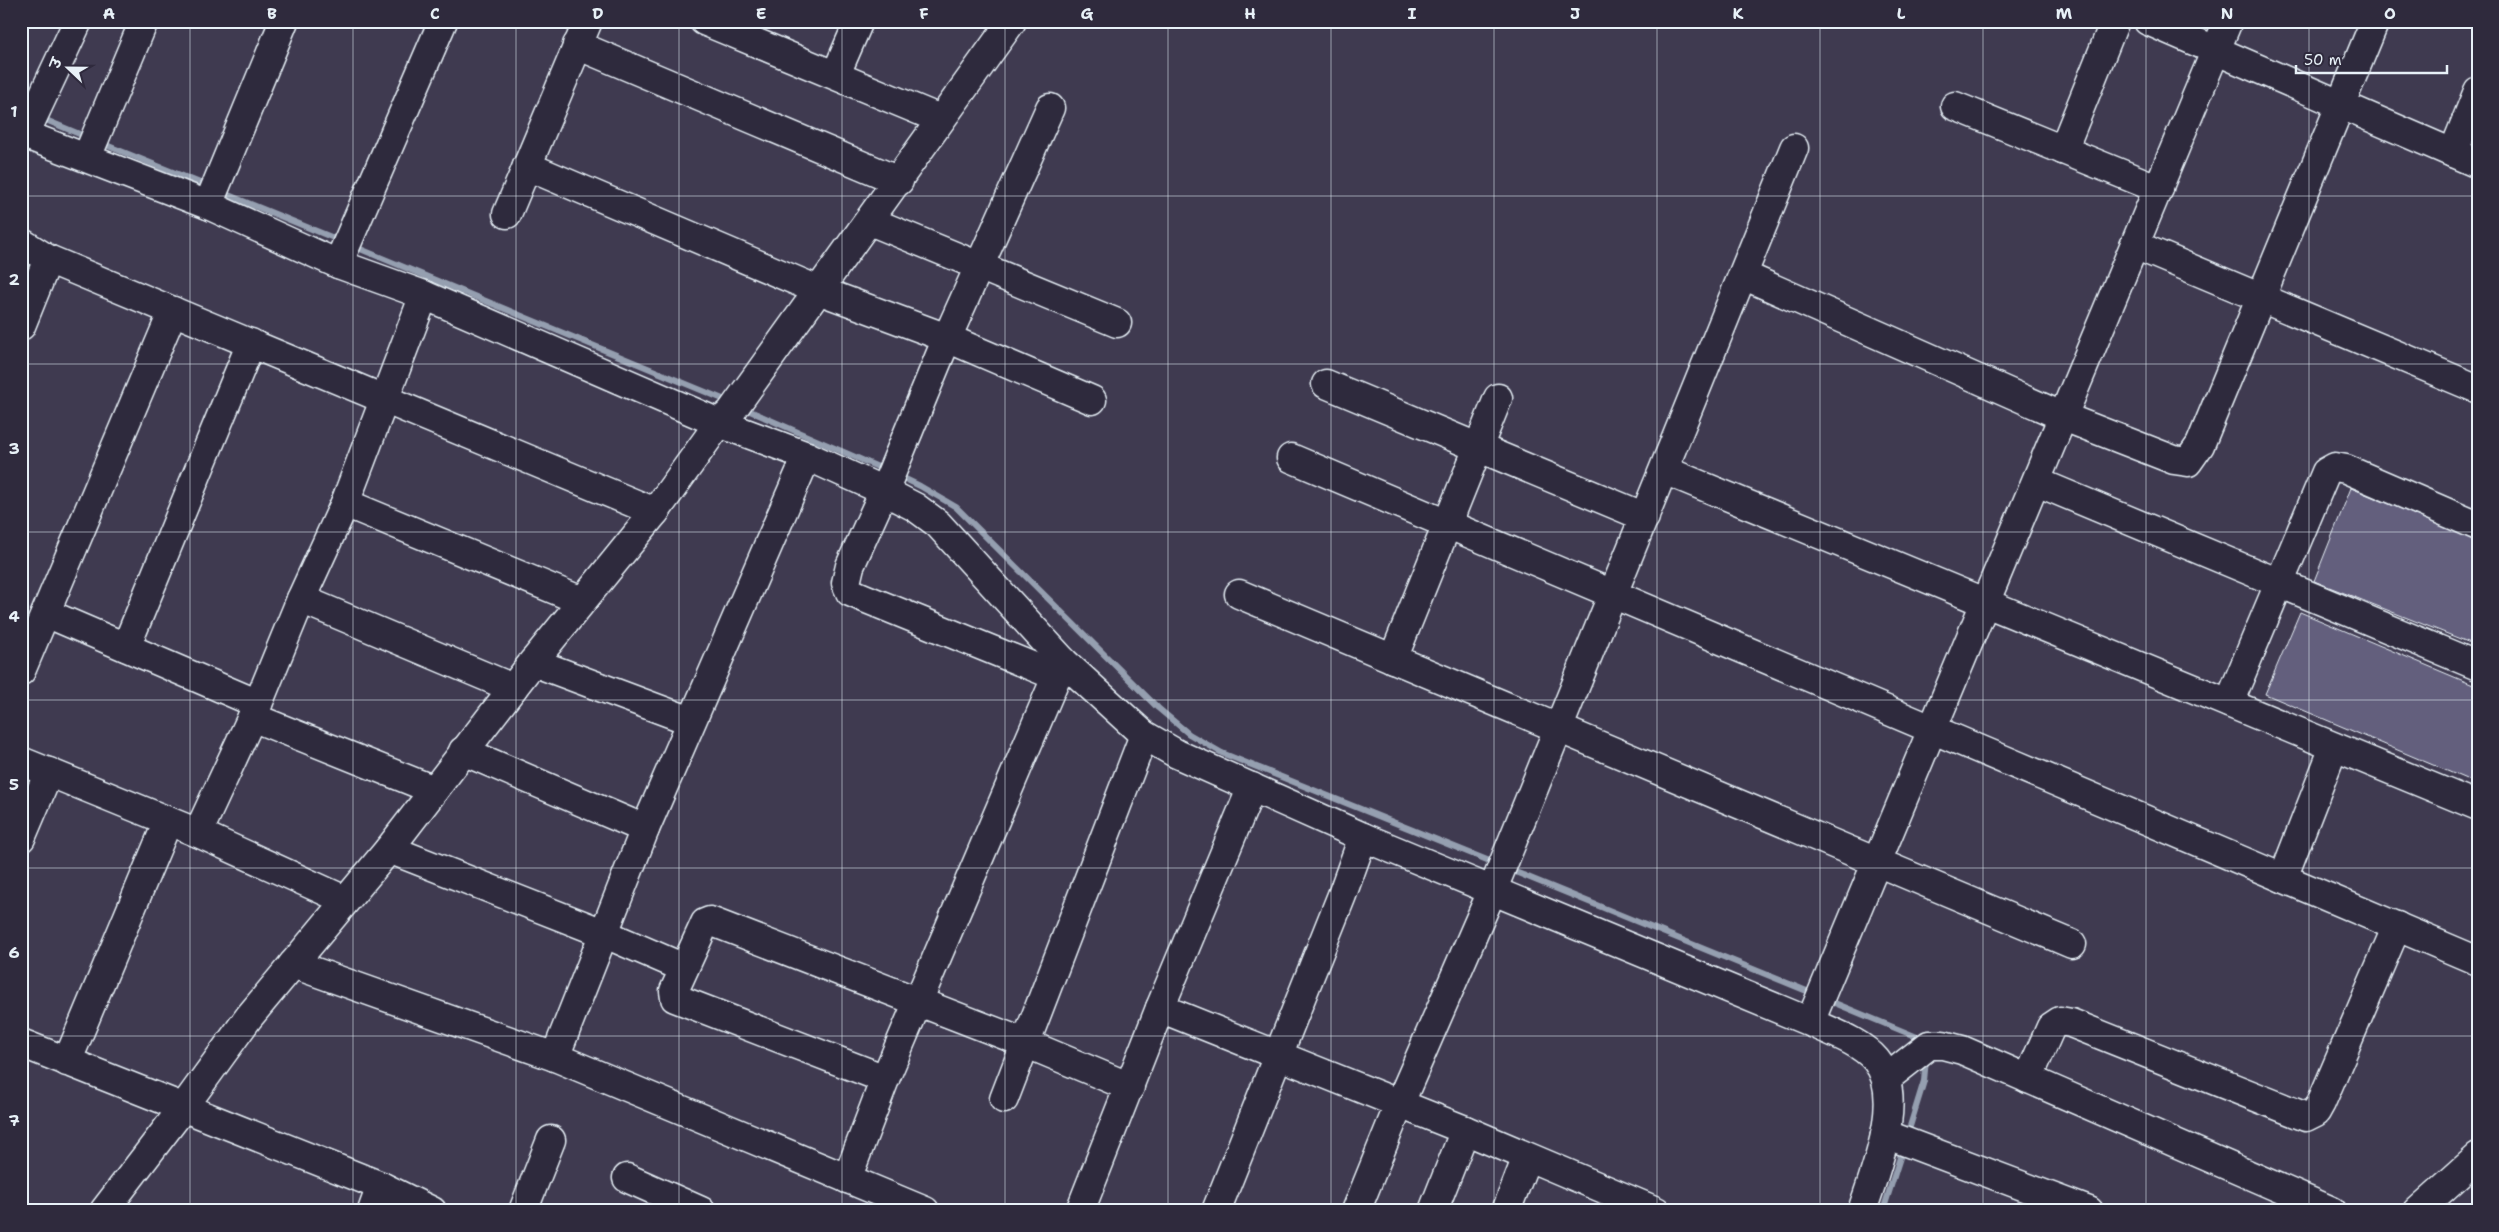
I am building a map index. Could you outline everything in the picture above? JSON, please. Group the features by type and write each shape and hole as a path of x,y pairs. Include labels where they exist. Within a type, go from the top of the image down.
{"street":[{"path":"78,21 23,134 208,205 338,264 731,410 807,456 915,507 938,524 1060,669 1144,735 1177,754 1363,837 1493,889 1810,1022 1864,1049 1876,1060 1887,1078 1889,1105 1885,1134 1862,1211"},
{"path":"87,157 144,21"},
{"path":"208,205 284,21"},
{"path":"338,264 443,21"},
{"path":"704,21 836,74 940,119"},
{"path":"836,74 859,21"},
{"path":"104,1211 184,1108 249,1017 389,849 533,662 654,512 900,181 940,119 1012,21"},
{"path":"2063,150 2115,21"},
{"path":"2148,21 2340,106 2478,164"},
{"path":"1810,1022 1934,729 2228,21"},
{"path":"1743,276 2064,417 2174,460 2188,462 2200,445 2375,21"},
{"path":"507,214 583,33 900,181"},
{"path":"2453,153 2478,91"},
{"path":"1955,106 2159,189"},
{"path":"1050,108 947,338 847,575 846,583 850,592 1060,669"},
{"path":"1356,1211 1399,1105 1493,889 1794,148"},
{"path":"527,166 818,290 947,338 1092,400"},
{"path":"870,221 1117,323"},
{"path":"21,242 48,259 654,512"},
{"path":"2136,245 2478,389"},
{"path":"21,326 48,259"},
{"path":"198,833 255,710 344,503 424,295"},
{"path":"21,671 173,311"},
{"path":"126,647 250,343"},
{"path":"1326,384 1645,517"},
{"path":"1393,659 1449,525 1498,398"},
{"path":"555,1057 645,829 807,456"},
{"path":"1291,458 2478,961"},
{"path":"2229,703 2326,472 2335,467 2346,469 2478,526"},
{"path":"1664,470 2478,806"},
{"path":"2037,482 2478,666"},
{"path":"344,503 582,601"},
{"path":"1239,594 2072,944"},
{"path":"301,600 513,688"},
{"path":"46,613 126,647 255,710 434,790"},
{"path":"533,662 691,721"},
{"path":"847,1179 885,1079 1060,669"},
{"path":"1004,1099 1144,735"},
{"path":"2283,878 2334,746"},
{"path":"464,751 645,829"},
{"path":"21,761 198,833 345,900"},
{"path":"21,838 49,772"},
{"path":"1080,1211 1160,1008 1252,787"},
{"path":"67,1062 168,821"},
{"path":"1216,1211 1342,895 1363,837"},
{"path":"389,849 684,968"},
{"path":"885,1079 678,1000 674,995 674,991 705,923 710,921 1025,1043 1130,1087"},
{"path":"2028,1079 2051,1027 2060,1021 2071,1023 2306,1117 2316,1112 2321,1103 2397,926"},
{"path":"293,964 555,1057 925,1211"},
{"path":"1160,1008 1465,1130 1656,1211"},
{"path":"21,1043 184,1108 377,1199 432,1211"},
{"path":"1887,1078 1929,1045 1943,1045 2028,1079 2332,1211"},
{"path":"1433,1211 1465,1130"},
{"path":"1885,1134 2089,1211"},
{"path":"522,1211 551,1140"},
{"path":"1506,1211 1527,1157"},
{"path":"2418,1211 2478,1158"},
{"path":"627,1178 701,1211"}],"building":[{"path":"2351,488 2478,541 2478,646 2314,581"},
{"path":"2300,612 2478,687 2478,784 2265,694"}],"waterway":[{"path":"41,118 89,138"},
{"path":"101,143 210,187"},
{"path":"221,192 341,241"},
{"path":"353,246 730,402"},
{"path":"743,408 885,470"},
{"path":"897,475 956,507 1158,708 1189,734 1222,753 1497,864"},
{"path":"1508,869 1814,994"},
{"path":"1825,999 1917,1037 1920,1045"},
{"path":"1907,1136 1924,1081 1926,1059"},
{"path":"1883,1211 1903,1148"}]}
